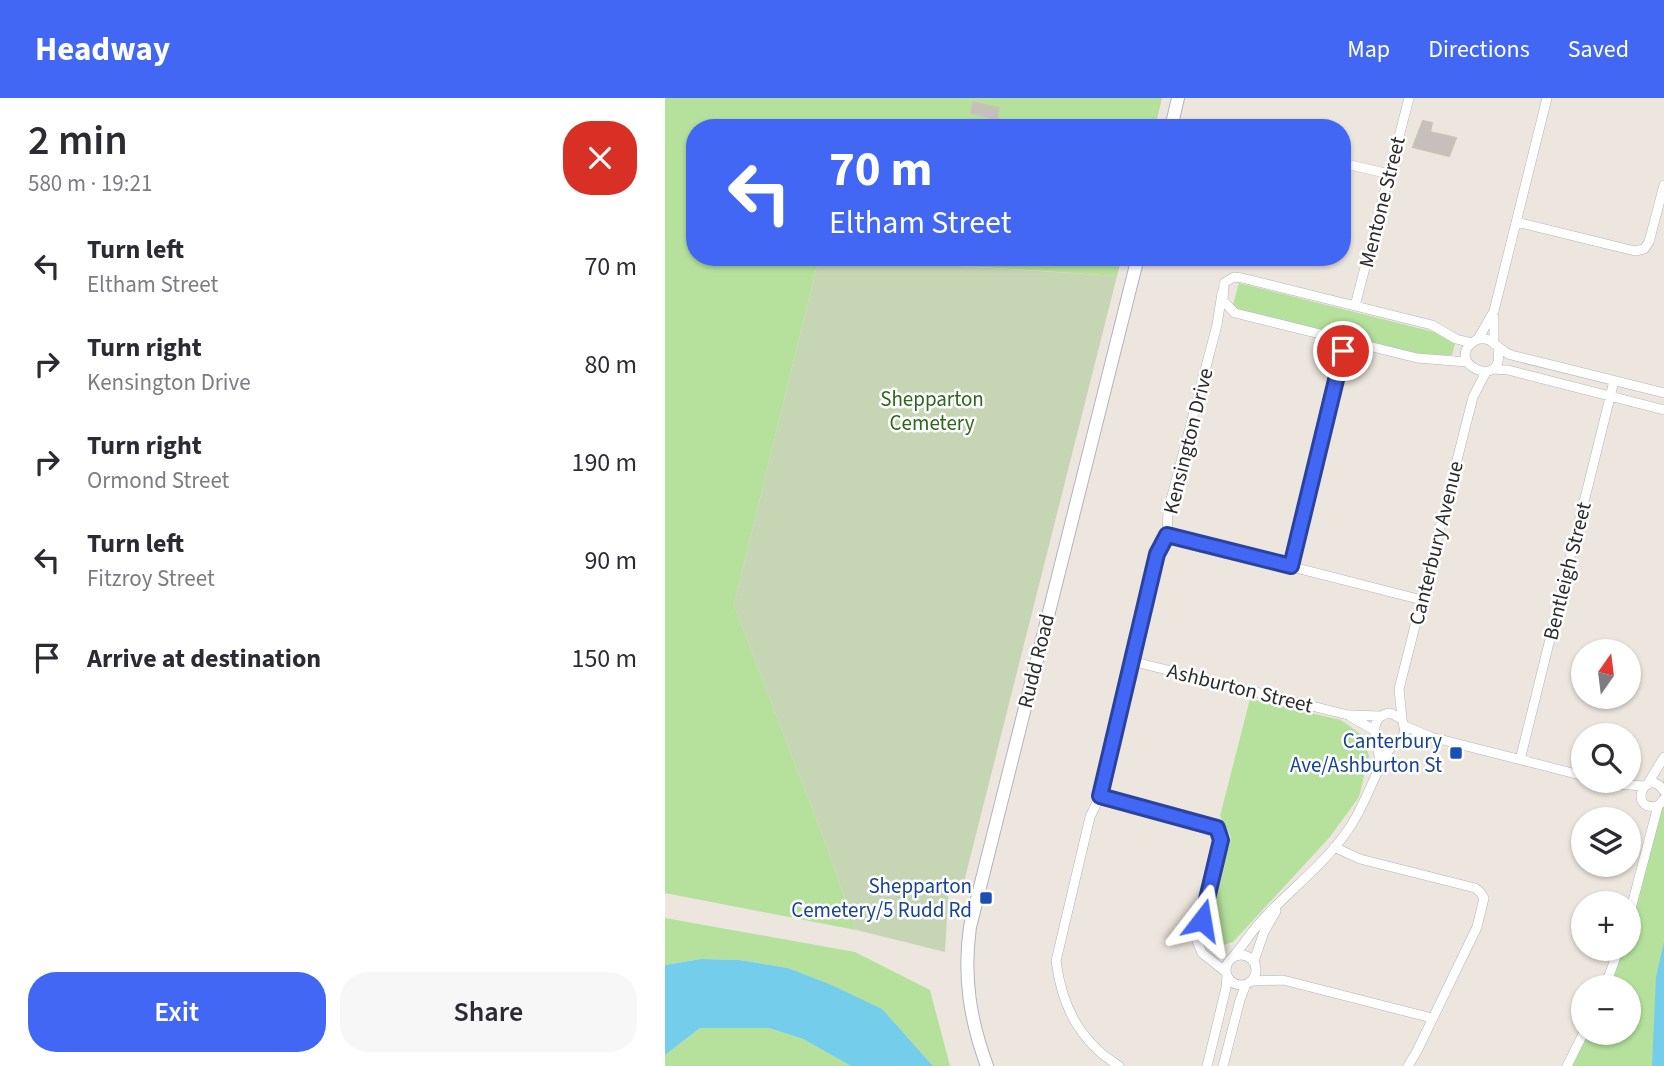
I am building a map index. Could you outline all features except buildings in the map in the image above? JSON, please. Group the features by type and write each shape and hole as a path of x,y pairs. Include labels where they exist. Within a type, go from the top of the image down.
{"street":[{"path":"1173,119 1178,98"},
{"name":"Mentone Street","path":"1355,306 1409,98"},
{"path":"1489,370 1498,361 1494,312 1547,98"},
{"path":"1351,165 1389,174"},
{"path":"1516,222 1636,251 1644,249 1649,242 1664,185"},
{"name":"Rudd Road","path":"987,1066 972,1021 969,1001 966,963 969,927 1136,266"},
{"path":"1235,313 1223,301 1222,293 1224,284 1234,276 1432,325 1457,339 1484,339 1511,355 1664,394"},
{"name":"Kensington Drive","path":"1119,1066 1102,1056 1076,1026 1059,984 1056,961 1090,817 1100,796 1157,554 1167,535 1168,511 1217,325 1222,293"},
{"path":"1469,364 1467,350 1494,312"},
{"path":"1217,325 1223,316 1235,313 1429,360 1469,364 1480,372 1508,370 1664,410"},
{"path":"1291,566 1345,340"},
{"name":"Canterbury Avenue","path":"1469,364 1473,397"},
{"name":"Canterbury Avenue","path":"1383,715 1399,689 1473,397 1489,370"},
{"name":"Bentleigh Street","path":"1520,760 1615,381"},
{"path":"1167,535 1422,600"},
{"name":"Ashburton Street","path":"1131,661 1348,715 1383,715"},
{"name":"Canterbury Avenue","path":"1399,689 1404,722"},
{"path":"1380,766 1374,725 1383,715 1396,714 1404,722 1431,737 1571,773"},
{"name":"Ashburton Street","path":"1348,715 1375,734"},
{"path":"1207,1066 1231,958 1257,925 1334,847 1362,808 1380,766 1405,731 1404,722"},
{"path":"1375,734 1382,742 1431,737"},
{"path":"1650,836 1641,793 1664,757"},
{"path":"1664,764 1664,790"},
{"path":"1641,785 1654,783 1664,790"},
{"path":"1629,793 1650,807 1661,802"},
{"path":"1100,796 1211,825 1220,832 1221,840 1197,941 1202,953 1236,984 1283,980"},
{"path":"1636,891 1661,802"},
{"path":"1334,847 1360,859 1475,888 1484,898 1477,927 1408,1066"},
{"path":"1223,1066 1240,1000 1256,973 1255,963 1264,932 1283,900"},
{"path":"1208,957 1231,958 1244,955 1283,980 1432,1018"},
{"path":"1567,1066 1578,1045"}],"green space":[{"path":"665,98 1162,98 1157,119 686,119 686,266 817,266 734,605 856,930 665,893"},
{"name":"Shepparton Cemetery","path":"817,266 960,266 1117,276 964,882 949,883 945,952 856,930 734,605"},
{"path":"966,266 1120,266 1117,276"},
{"path":"1239,283 1434,332 1455,344 1452,355 1428,356 1232,308"},
{"path":"1250,699 1341,720 1363,736 1369,756 1359,797 1329,838 1233,942 1215,947 1209,931 1231,837 1220,816"},
{"path":"1664,778 1664,1066 1565,1066 1575,1045 1641,1045 1641,975 1608,975 1614,961 1641,961 1641,891 1637,891"},
{"path":"665,918 855,952 930,990 950,1066 933,1066 906,1036 827,983 788,968 740,960 701,959 665,965"},
{"path":"700,1028 769,1028 803,1039 851,1066 665,1066 665,1055"}],"water":[{"path":"1664,942 1664,1066 1652,1066 1656,977"},
{"path":"701,959 740,960 788,968 827,983 882,1009 933,1066 851,1066 803,1039 769,1028 700,1028 665,1055 665,965"}],"place":[{"name":"Canterbury Ave/Ashburton St","path":"1456,753"},
{"name":"Shepparton Cemetery/5 Rudd Rd","path":"986,898"}],"route":[{"path":"1202,920 1221,840 1217,828 1100,796 1157,554 1167,535 1291,566 1343,351"}]}
